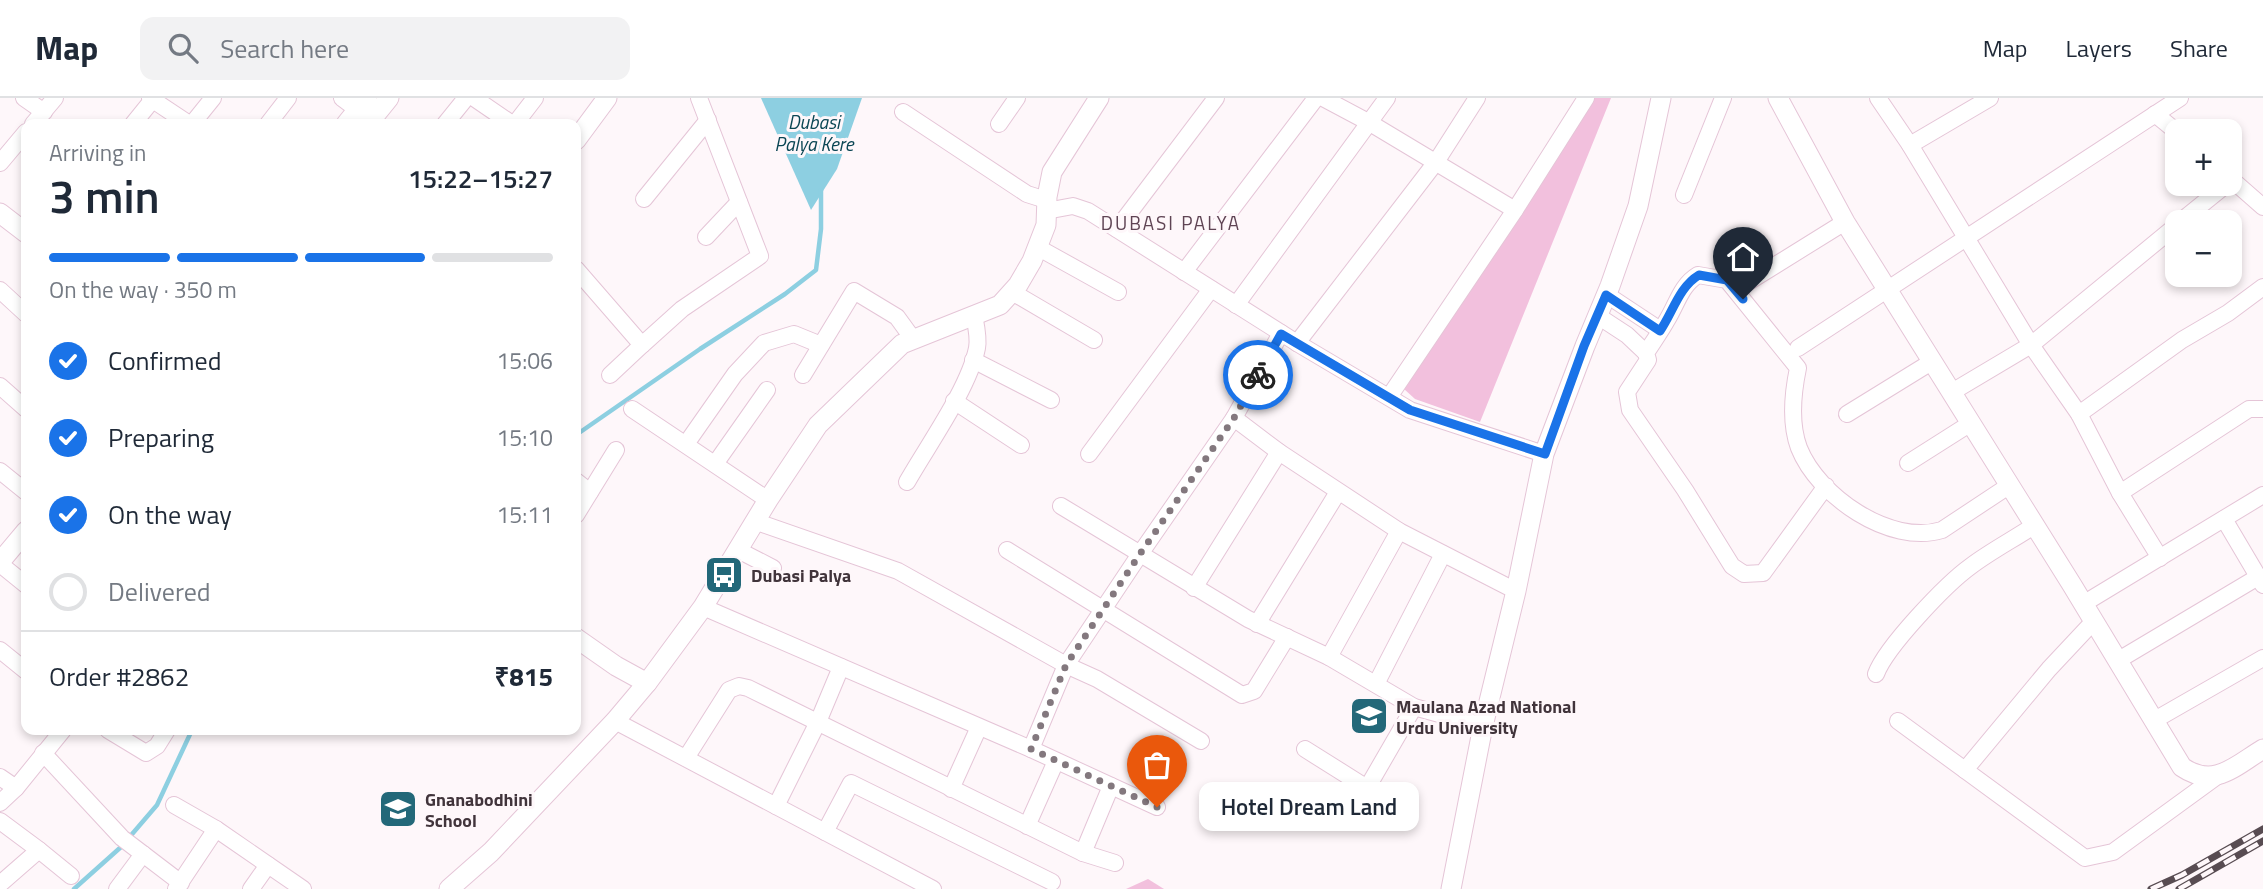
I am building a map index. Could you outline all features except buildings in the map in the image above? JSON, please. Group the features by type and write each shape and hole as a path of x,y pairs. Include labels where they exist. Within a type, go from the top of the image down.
{"street":[{"path":"24,98 38,118 55,98"},
{"path":"194,119 213,98"},
{"path":"272,119 288,98"},
{"path":"342,98 360,114 389,98"},
{"path":"449,119 466,98"},
{"path":"474,98 506,119"},
{"path":"518,119 535,98"},
{"path":"581,133 607,98"},
{"path":"610,376 682,309 760,256 699,98"},
{"path":"999,124 1017,98"},
{"path":"449,889 491,852 615,721 647,683 703,607 768,500 818,425 902,344 1000,305 1012,292 1027,269 1046,225 1046,205 1052,172 1099,98"},
{"path":"1117,229 1216,98"},
{"path":"1184,272 1316,98"},
{"path":"1323,98 1370,122 1515,210"},
{"path":"1236,305 1387,98"},
{"path":"1297,343 1436,162 1477,98"},
{"path":"1389,397 1515,210 1586,98"},
{"path":"1451,889 1483,726 1516,591 1545,454 1638,206 1661,98"},
{"path":"1684,195 1723,98"},
{"path":"1778,98 1845,222 2182,767 2192,775 2216,777"},
{"path":"1878,98 1910,145 2031,345 2079,414 2120,494 2160,558"},
{"path":"1798,348 2180,98"},
{"path":"137,119 152,99 182,119"},
{"path":"1910,145 1983,100"},
{"path":"903,112 1046,205 1073,206 1088,211 1281,334 1410,410 1545,454"},
{"path":"2155,114 2165,122"},
{"path":"644,199 708,120"},
{"path":"0,163 21,138"},
{"path":"2242,190 2263,207"},
{"path":"2196,210 2212,196"},
{"path":"706,237 739,202"},
{"path":"0,213 21,229"},
{"path":"1745,284 1845,222"},
{"path":"1952,392 2031,345 2165,235"},
{"path":"1037,247 1118,292"},
{"path":"581,275 642,345"},
{"path":"1646,353 1692,278 1699,275 1727,280 1798,368 1793,414 1799,447 1815,475 1844,504 1865,518 1897,530 1930,534 1942,530 2010,485"},
{"path":"2079,414 2182,340 2228,313 2263,286"},
{"path":"1089,454 1211,289"},
{"path":"0,290 21,309"},
{"path":"803,375 855,290 897,317 913,339"},
{"path":"1012,292 1094,340"},
{"path":"1606,295 1660,331"},
{"path":"906,482 954,401 973,360 978,346 974,315"},
{"path":"1598,316 1627,335 1648,356 1627,392 1630,410 1685,490 1732,566 1744,574 1763,573 1826,486"},
{"path":"686,444 735,374 764,343 794,334 821,345"},
{"path":"1031,749 1066,665 1234,418 1281,334"},
{"path":"973,360 1051,400"},
{"path":"1847,414 1933,362"},
{"path":"0,386 21,405"},
{"path":"715,464 767,390"},
{"path":"954,401 1021,445"},
{"path":"2120,494 2249,409 2263,408"},
{"path":"632,409 768,500"},
{"path":"1234,418 1279,452 1399,531 1516,591"},
{"path":"1908,463 1971,423"},
{"path":"581,507 616,450"},
{"path":"1194,588 1279,452"},
{"path":"0,471 21,488"},
{"path":"581,485 590,492"},
{"path":"1257,624 1338,492"},
{"path":"2083,604 2263,495"},
{"path":"1061,506 1257,624 1329,657 1414,707 1483,726"},
{"path":"2117,661 2261,581 2224,519"},
{"path":"757,522 898,571 1066,665 1097,679 1201,741"},
{"path":"1876,674 1896,642 1969,567 2035,526"},
{"path":"1329,657 1399,531"},
{"path":"21,537 0,563 21,581"},
{"path":"738,550 773,568"},
{"path":"1007,551 1242,695 1254,691 1287,637"},
{"path":"1376,684 1443,554"},
{"path":"703,607 1031,749 1157,807"},
{"path":"1965,770 2049,669 2094,621"},
{"path":"581,642 615,666 647,683"},
{"path":"2153,720 2263,658"},
{"path":"3,659 21,668"},
{"path":"776,806 818,722 841,667"},
{"path":"686,758 729,690 739,686 748,688 1083,853 1115,863"},
{"path":"1355,809 1414,707"},
{"path":"615,721 933,889"},
{"path":"1898,721 2085,858 2113,852 2216,777 2263,749"},
{"path":"951,789 979,727"},
{"path":"0,803 16,788 59,735"},
{"path":"116,735 146,753 157,746 164,735"},
{"path":"1305,749 1367,788"},
{"path":"43,753 132,846 179,886 216,829"},
{"path":"1027,826 1056,761"},
{"path":"0,777 16,788"},
{"path":"825,832 851,783 1052,882"},
{"path":"1083,853 1111,786"},
{"path":"174,805 216,829 303,889"},
{"path":"0,821 71,876"},
{"path":"117,889 132,846"},
{"path":"0,884 39,850"},
{"path":"251,889 268,865"}],"shaded area":[{"path":"1587,98 1611,98 1480,422 1415,399 1392,378"},
{"path":"1148,879 1164,889 1126,889"}],"water":[{"name":"Dubasi Palya Kere","path":"761,98 862,98 837,169 811,210"}],"waterway":[{"path":"581,432 785,294 816,270 821,229 821,190"},
{"path":"74,889 121,847 157,805 190,735"}],"railway":[{"path":"2151,889 2182,875 2263,829"},
{"path":"2179,889 2263,841"}],"way so far":[{"path":"1157,807 1031,749 1066,665 1234,418 1258,375"}],"place":[{"name":"Dubasi Palya","path":"724,575"},
{"name":"Maulana Azad National Urdu University","path":"1369,716"},
{"name":"Hotel Dream Land","path":"1157,807"},
{"name":"Gnanabodhini School","path":"398,809"}],"district":[{"name":"DUBASI PALYA","path":"1171,222"}],"route":[{"path":"1258,375 1281,334 1410,410 1545,454 1584,346 1606,295 1660,331 1681,292 1692,278 1699,275 1727,280 1743,299"}]}
